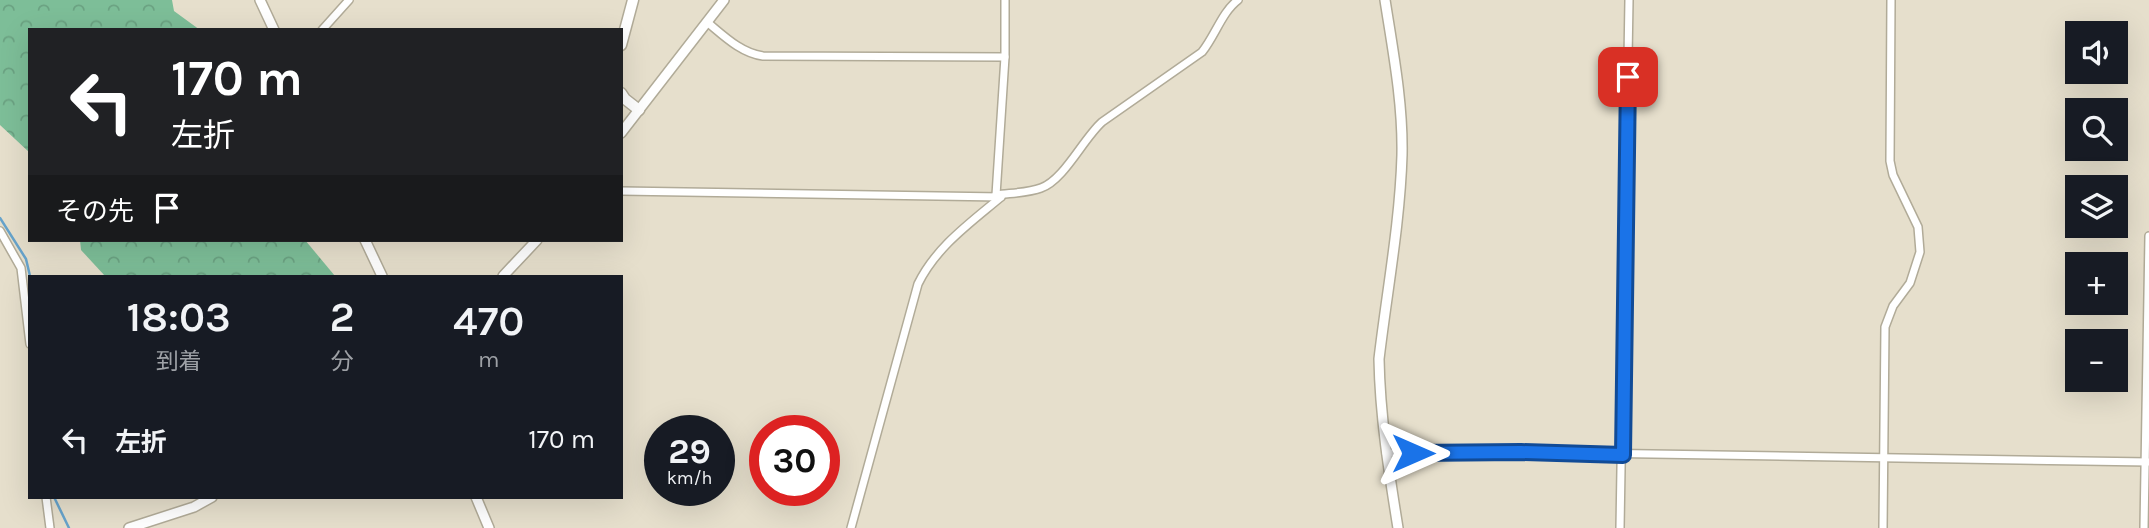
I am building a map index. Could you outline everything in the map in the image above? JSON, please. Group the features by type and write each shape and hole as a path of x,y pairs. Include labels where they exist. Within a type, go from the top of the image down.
{"main road":[{"path":"623,38 633,0"},
{"path":"623,96 639,110"}],"street":[{"path":"260,0 273,28"},
{"path":"324,28 349,0"},
{"path":"852,528 918,284 926,268 941,249 998,196 1005,0"},
{"path":"623,191 998,196 1042,188 1056,179 1088,134 1102,122 1202,52 1214,37 1230,6 1238,0"},
{"path":"1385,0 1398,85 1402,154 1380,359 1382,418 1398,528"},
{"path":"1620,528 1629,0"},
{"path":"1883,528 1885,327 1893,306 1910,283 1920,252 1919,227 1893,175 1890,161 1891,0"},
{"path":"623,130 707,22 718,2"},
{"path":"707,22 740,48 763,56 1005,57"},
{"path":"0,231 21,268 28,327"},
{"path":"2144,528 2148,462 2144,404 2149,236"},
{"path":"366,242 382,275"},
{"path":"504,275 535,242"},
{"path":"1386,453 1521,452 2148,462"},
{"path":"46,499 50,528"},
{"path":"129,528 194,507 208,499"},
{"path":"477,499 489,528"}],"green space":[{"path":"0,0 172,0 174,11 197,28 28,28 28,151 0,125"},
{"path":"80,242 307,242 334,275 104,275 81,250"}],"waterway":[{"path":"0,218 26,259 30,275"},
{"path":"55,499 69,528"}],"route":[{"path":"1413,453 1623,455 1628,77"}]}
